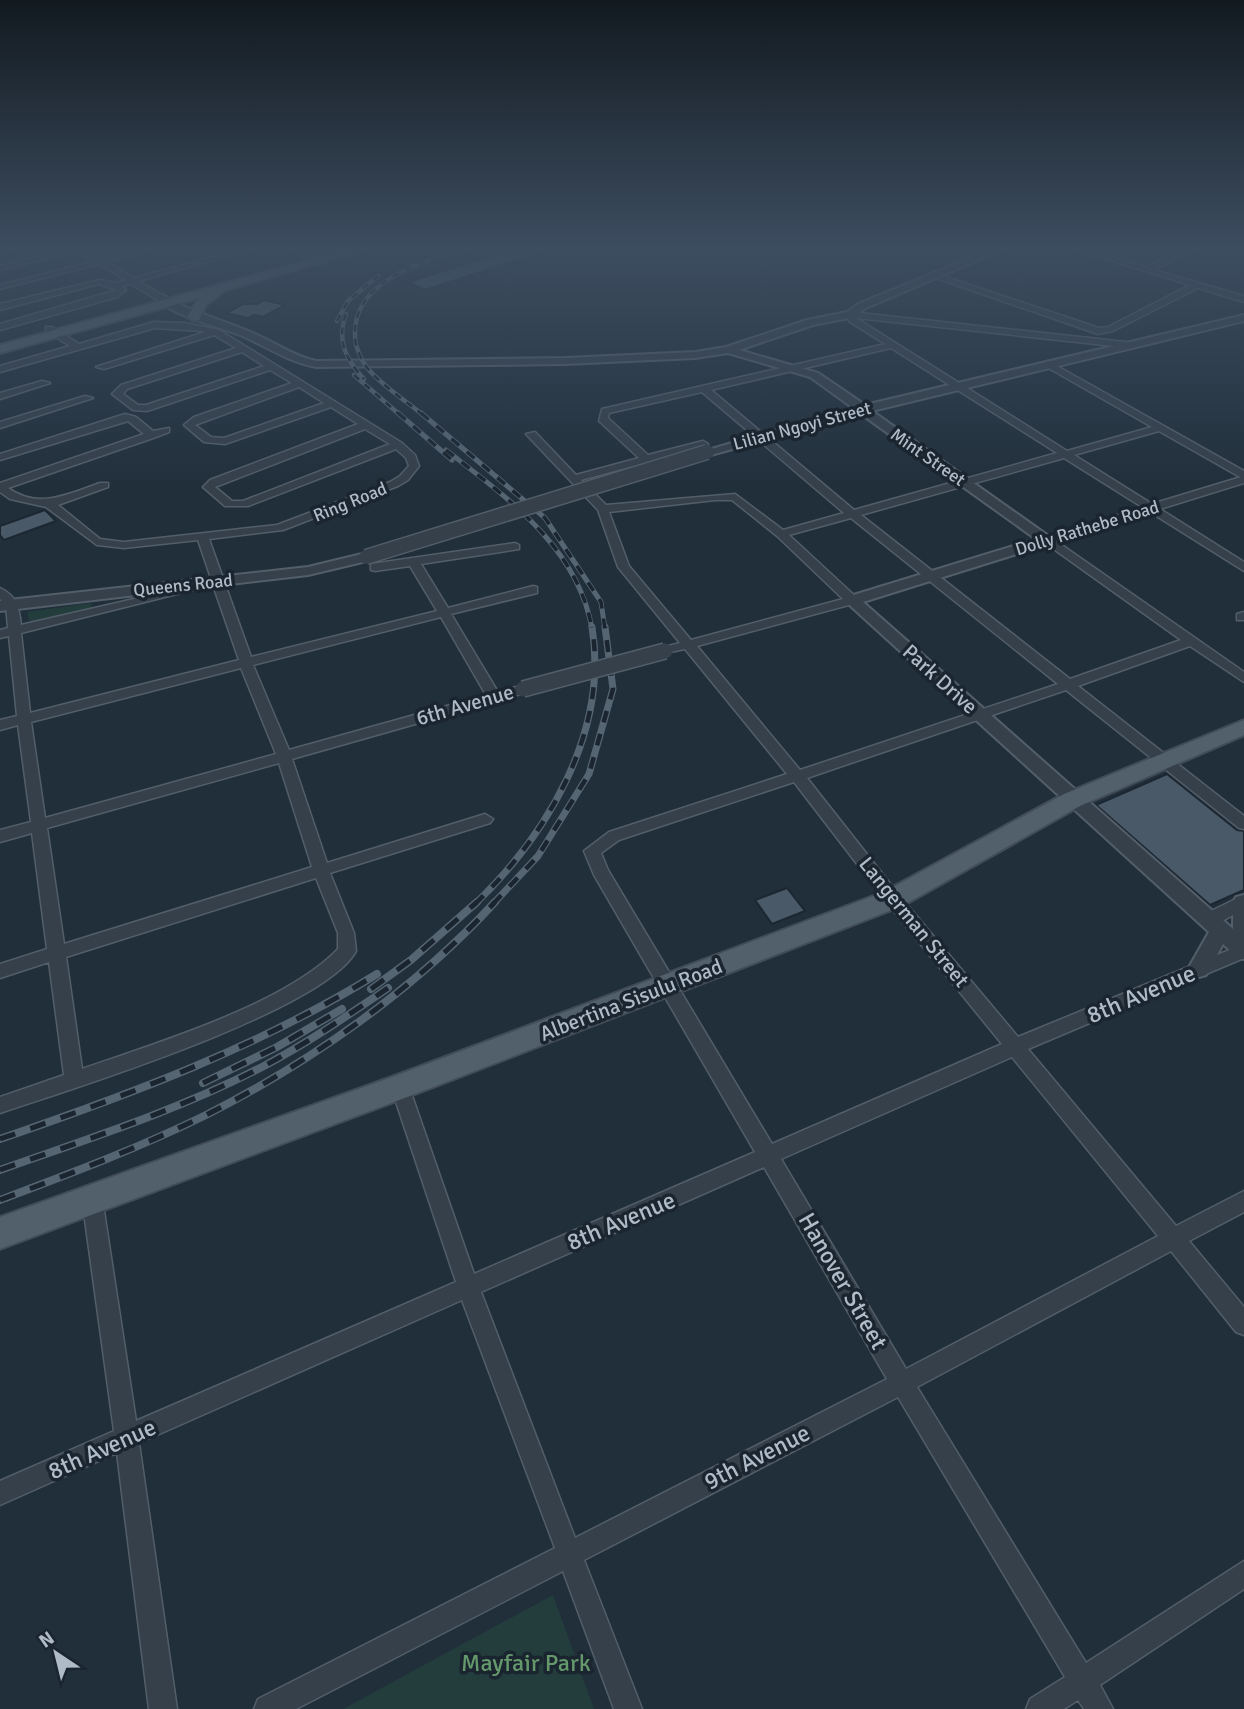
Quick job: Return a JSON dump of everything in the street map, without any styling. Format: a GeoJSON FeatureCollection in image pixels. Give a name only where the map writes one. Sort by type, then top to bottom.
{"type":"FeatureCollection","features":[{"type":"Feature","properties":{"kind":"main road"},"geometry":{"type":"LineString","coordinates":[[0,343],[64,328]]}},
{"type":"Feature","properties":{"kind":"main road"},"geometry":{"type":"LineString","coordinates":[[0,349],[52,331]]}},
{"type":"Feature","properties":{"kind":"main road","name":"Albertina Sisulu Road"},"geometry":{"type":"LineString","coordinates":[[0,1233],[400,1087],[893,899],[1072,800],[1244,727]]}},
{"type":"Feature","properties":{"kind":"street"},"geometry":{"type":"LineString","coordinates":[[0,369],[148,328]]}},
{"type":"Feature","properties":{"kind":"street"},"geometry":{"type":"LineString","coordinates":[[188,328],[216,332],[397,445]]}},
{"type":"Feature","properties":{"kind":"street"},"geometry":{"type":"LineString","coordinates":[[229,328],[243,332],[290,359],[328,365],[666,358],[729,350],[794,328]]}},
{"type":"Feature","properties":{"kind":"street"},"geometry":{"type":"LineString","coordinates":[[865,328],[1244,567]]}},
{"type":"Feature","properties":{"kind":"street"},"geometry":{"type":"LineString","coordinates":[[974,328],[1132,345]]}},
{"type":"Feature","properties":{"kind":"street"},"geometry":{"type":"LineString","coordinates":[[1044,335],[1053,328]]}},
{"type":"Feature","properties":{"kind":"street"},"geometry":{"type":"LineString","coordinates":[[1086,328],[1104,331],[1111,328]]}},
{"type":"Feature","properties":{"kind":"street","name":"Lilian Ngoyi Street"},"geometry":{"type":"LineString","coordinates":[[370,562],[705,448],[957,385],[1204,328]]}},
{"type":"Feature","properties":{"kind":"street"},"geometry":{"type":"LineString","coordinates":[[52,331],[78,346]]}},
{"type":"Feature","properties":{"kind":"street"},"geometry":{"type":"LineString","coordinates":[[101,367],[216,332]]}},
{"type":"Feature","properties":{"kind":"street"},"geometry":{"type":"LineString","coordinates":[[1081,340],[1088,346],[1089,355]]}},
{"type":"Feature","properties":{"kind":"street"},"geometry":{"type":"LineString","coordinates":[[646,459],[603,419],[605,411],[893,345]]}},
{"type":"Feature","properties":{"kind":"street"},"geometry":{"type":"LineString","coordinates":[[243,349],[120,389],[117,394],[136,408],[163,404],[272,366]]}},
{"type":"Feature","properties":{"kind":"street","name":"Mint Street"},"geometry":{"type":"LineString","coordinates":[[729,350],[814,375],[1047,540]]}},
{"type":"Feature","properties":{"kind":"street"},"geometry":{"type":"LineString","coordinates":[[1048,364],[1244,478]]}},
{"type":"Feature","properties":{"kind":"street"},"geometry":{"type":"LineString","coordinates":[[299,384],[190,424],[212,441],[237,438],[331,404]]}},
{"type":"Feature","properties":{"kind":"street"},"geometry":{"type":"LineString","coordinates":[[702,387],[850,512],[1244,824]]}},
{"type":"Feature","properties":{"kind":"street"},"geometry":{"type":"LineString","coordinates":[[0,425],[46,394]]}},
{"type":"Feature","properties":{"kind":"street"},"geometry":{"type":"LineString","coordinates":[[0,396],[46,394],[88,398]]}},
{"type":"Feature","properties":{"kind":"street"},"geometry":{"type":"LineString","coordinates":[[0,457],[125,417],[152,435]]}},
{"type":"Feature","properties":{"kind":"street"},"geometry":{"type":"LineString","coordinates":[[365,425],[208,486],[229,504],[244,504],[397,445]]}},
{"type":"Feature","properties":{"kind":"street"},"geometry":{"type":"LineString","coordinates":[[781,534],[850,512],[1160,428]]}},
{"type":"Feature","properties":{"kind":"street"},"geometry":{"type":"LineString","coordinates":[[0,487],[165,430]]}},
{"type":"Feature","properties":{"kind":"street"},"geometry":{"type":"LineString","coordinates":[[531,434],[603,509]]}},
{"type":"Feature","properties":{"kind":"street","name":"Ring Road"},"geometry":{"type":"LineString","coordinates":[[0,487],[14,497],[50,504],[88,536],[102,544],[124,545],[203,538],[279,528],[394,484],[404,478],[414,466],[411,457],[397,445]]}},
{"type":"Feature","properties":{"kind":"street"},"geometry":{"type":"LineString","coordinates":[[573,479],[646,459],[705,448]]}},
{"type":"Feature","properties":{"kind":"street","name":"Dolly Rathebe Road"},"geometry":{"type":"LineString","coordinates":[[930,576],[1244,478]]}},
{"type":"Feature","properties":{"kind":"street"},"geometry":{"type":"LineString","coordinates":[[50,504],[104,485]]}},
{"type":"Feature","properties":{"kind":"street","name":"Park Drive"},"geometry":{"type":"LineString","coordinates":[[603,509],[730,496],[744,503],[1072,800],[1244,950]]}},
{"type":"Feature","properties":{"kind":"street","name":"Langerman Street"},"geometry":{"type":"LineString","coordinates":[[603,509],[624,567],[690,644],[893,899],[1244,1324]]}},
{"type":"Feature","properties":{"kind":"street"},"geometry":{"type":"LineString","coordinates":[[0,1105],[214,1028],[259,1009],[336,967],[347,951],[346,933],[320,870],[284,756],[246,663],[203,538]]}},
{"type":"Feature","properties":{"kind":"street"},"geometry":{"type":"LineString","coordinates":[[1047,540],[1244,678]]}},
{"type":"Feature","properties":{"kind":"street","name":"Queens Road"},"geometry":{"type":"LineString","coordinates":[[6,605],[515,547]]}},
{"type":"Feature","properties":{"kind":"street"},"geometry":{"type":"LineString","coordinates":[[413,560],[494,697]]}},
{"type":"Feature","properties":{"kind":"street","name":"6th Avenue"},"geometry":{"type":"LineString","coordinates":[[0,836],[852,600],[930,576]]}},
{"type":"Feature","properties":{"kind":"street"},"geometry":{"type":"LineString","coordinates":[[8,633],[216,581]]}},
{"type":"Feature","properties":{"kind":"street"},"geometry":{"type":"LineString","coordinates":[[0,725],[533,590]]}},
{"type":"Feature","properties":{"kind":"street"},"geometry":{"type":"LineString","coordinates":[[0,592],[6,605],[8,633],[24,719],[74,1079]]}},
{"type":"Feature","properties":{"kind":"street"},"geometry":{"type":"LineString","coordinates":[[798,777],[981,716],[1191,641]]}},
{"type":"Feature","properties":{"kind":"street","name":"Hanover Street"},"geometry":{"type":"LineString","coordinates":[[798,777],[614,836],[592,851],[600,871],[902,1383],[1099,1709]]}},
{"type":"Feature","properties":{"kind":"street"},"geometry":{"type":"LineString","coordinates":[[0,971],[485,819]]}},
{"type":"Feature","properties":{"kind":"street"},"geometry":{"type":"LineString","coordinates":[[1199,969],[1215,926],[1244,902]]}},
{"type":"Feature","properties":{"kind":"street"},"geometry":{"type":"LineString","coordinates":[[1244,902],[1244,950]]}},
{"type":"Feature","properties":{"kind":"street","name":"8th Avenue"},"geometry":{"type":"LineString","coordinates":[[0,1493],[1017,1046],[1244,950]]}},
{"type":"Feature","properties":{"kind":"street"},"geometry":{"type":"LineString","coordinates":[[400,1087],[468,1287],[628,1709]]}},
{"type":"Feature","properties":{"kind":"street"},"geometry":{"type":"LineString","coordinates":[[92,1198],[163,1709]]}},
{"type":"Feature","properties":{"kind":"street","name":"9th Avenue"},"geometry":{"type":"LineString","coordinates":[[268,1709],[902,1383],[1244,1200]]}},
{"type":"Feature","properties":{"kind":"street"},"geometry":{"type":"LineString","coordinates":[[1040,1709],[1244,1574]]}},
{"type":"Feature","properties":{"kind":"green space"},"geometry":{"type":"Polygon","coordinates":[[[91,603],[92,609],[30,623],[27,612],[91,603]]]}},
{"type":"Feature","properties":{"kind":"green space","name":"Mayfair Park"},"geometry":{"type":"Polygon","coordinates":[[[553,1595],[594,1709],[343,1709],[553,1595]]]}},
{"type":"Feature","properties":{"kind":"building"},"geometry":{"type":"Polygon","coordinates":[[[45,510],[56,521],[4,540],[0,535],[0,526],[45,510]]]}},
{"type":"Feature","properties":{"kind":"building"},"geometry":{"type":"Polygon","coordinates":[[[1167,774],[1237,830],[1244,831],[1244,890],[1210,905],[1096,805],[1167,774]]]}},
{"type":"Feature","properties":{"kind":"building"},"geometry":{"type":"Polygon","coordinates":[[[787,888],[805,911],[772,924],[755,900],[787,888]]]}},
{"type":"Feature","properties":{"kind":"railway"},"geometry":{"type":"LineString","coordinates":[[343,328],[344,349],[364,379]]}},
{"type":"Feature","properties":{"kind":"railway"},"geometry":{"type":"LineString","coordinates":[[356,328],[355,340],[366,367],[423,415]]}},
{"type":"Feature","properties":{"kind":"railway"},"geometry":{"type":"LineString","coordinates":[[354,375],[400,415]]}},
{"type":"Feature","properties":{"kind":"railway"},"geometry":{"type":"LineString","coordinates":[[398,413],[452,460]]}},
{"type":"Feature","properties":{"kind":"railway"},"geometry":{"type":"LineString","coordinates":[[421,413],[545,518],[601,602],[605,629]]}},
{"type":"Feature","properties":{"kind":"railway"},"geometry":{"type":"LineString","coordinates":[[446,450],[515,506],[556,549],[572,573],[584,600],[592,629]]}},
{"type":"Feature","properties":{"kind":"railway"},"geometry":{"type":"LineString","coordinates":[[477,902],[526,846],[549,813],[567,778],[582,742],[591,704],[595,666],[592,627]]}},
{"type":"Feature","properties":{"kind":"railway"},"geometry":{"type":"LineString","coordinates":[[493,904],[538,856],[589,774],[613,689],[605,627]]}},
{"type":"Feature","properties":{"kind":"railway"},"geometry":{"type":"LineString","coordinates":[[371,989],[411,960],[477,902]]}},
{"type":"Feature","properties":{"kind":"railway"},"geometry":{"type":"LineString","coordinates":[[0,1200],[181,1127],[284,1072],[396,994],[431,965],[495,902]]}},
{"type":"Feature","properties":{"kind":"railway"},"geometry":{"type":"LineString","coordinates":[[0,1139],[193,1067],[287,1024],[377,974]]}},
{"type":"Feature","properties":{"kind":"railway"},"geometry":{"type":"LineString","coordinates":[[0,1170],[133,1123],[231,1082],[294,1049],[388,988]]}},
{"type":"Feature","properties":{"kind":"railway"},"geometry":{"type":"LineString","coordinates":[[203,1083],[277,1047],[342,1009]]}}]}
